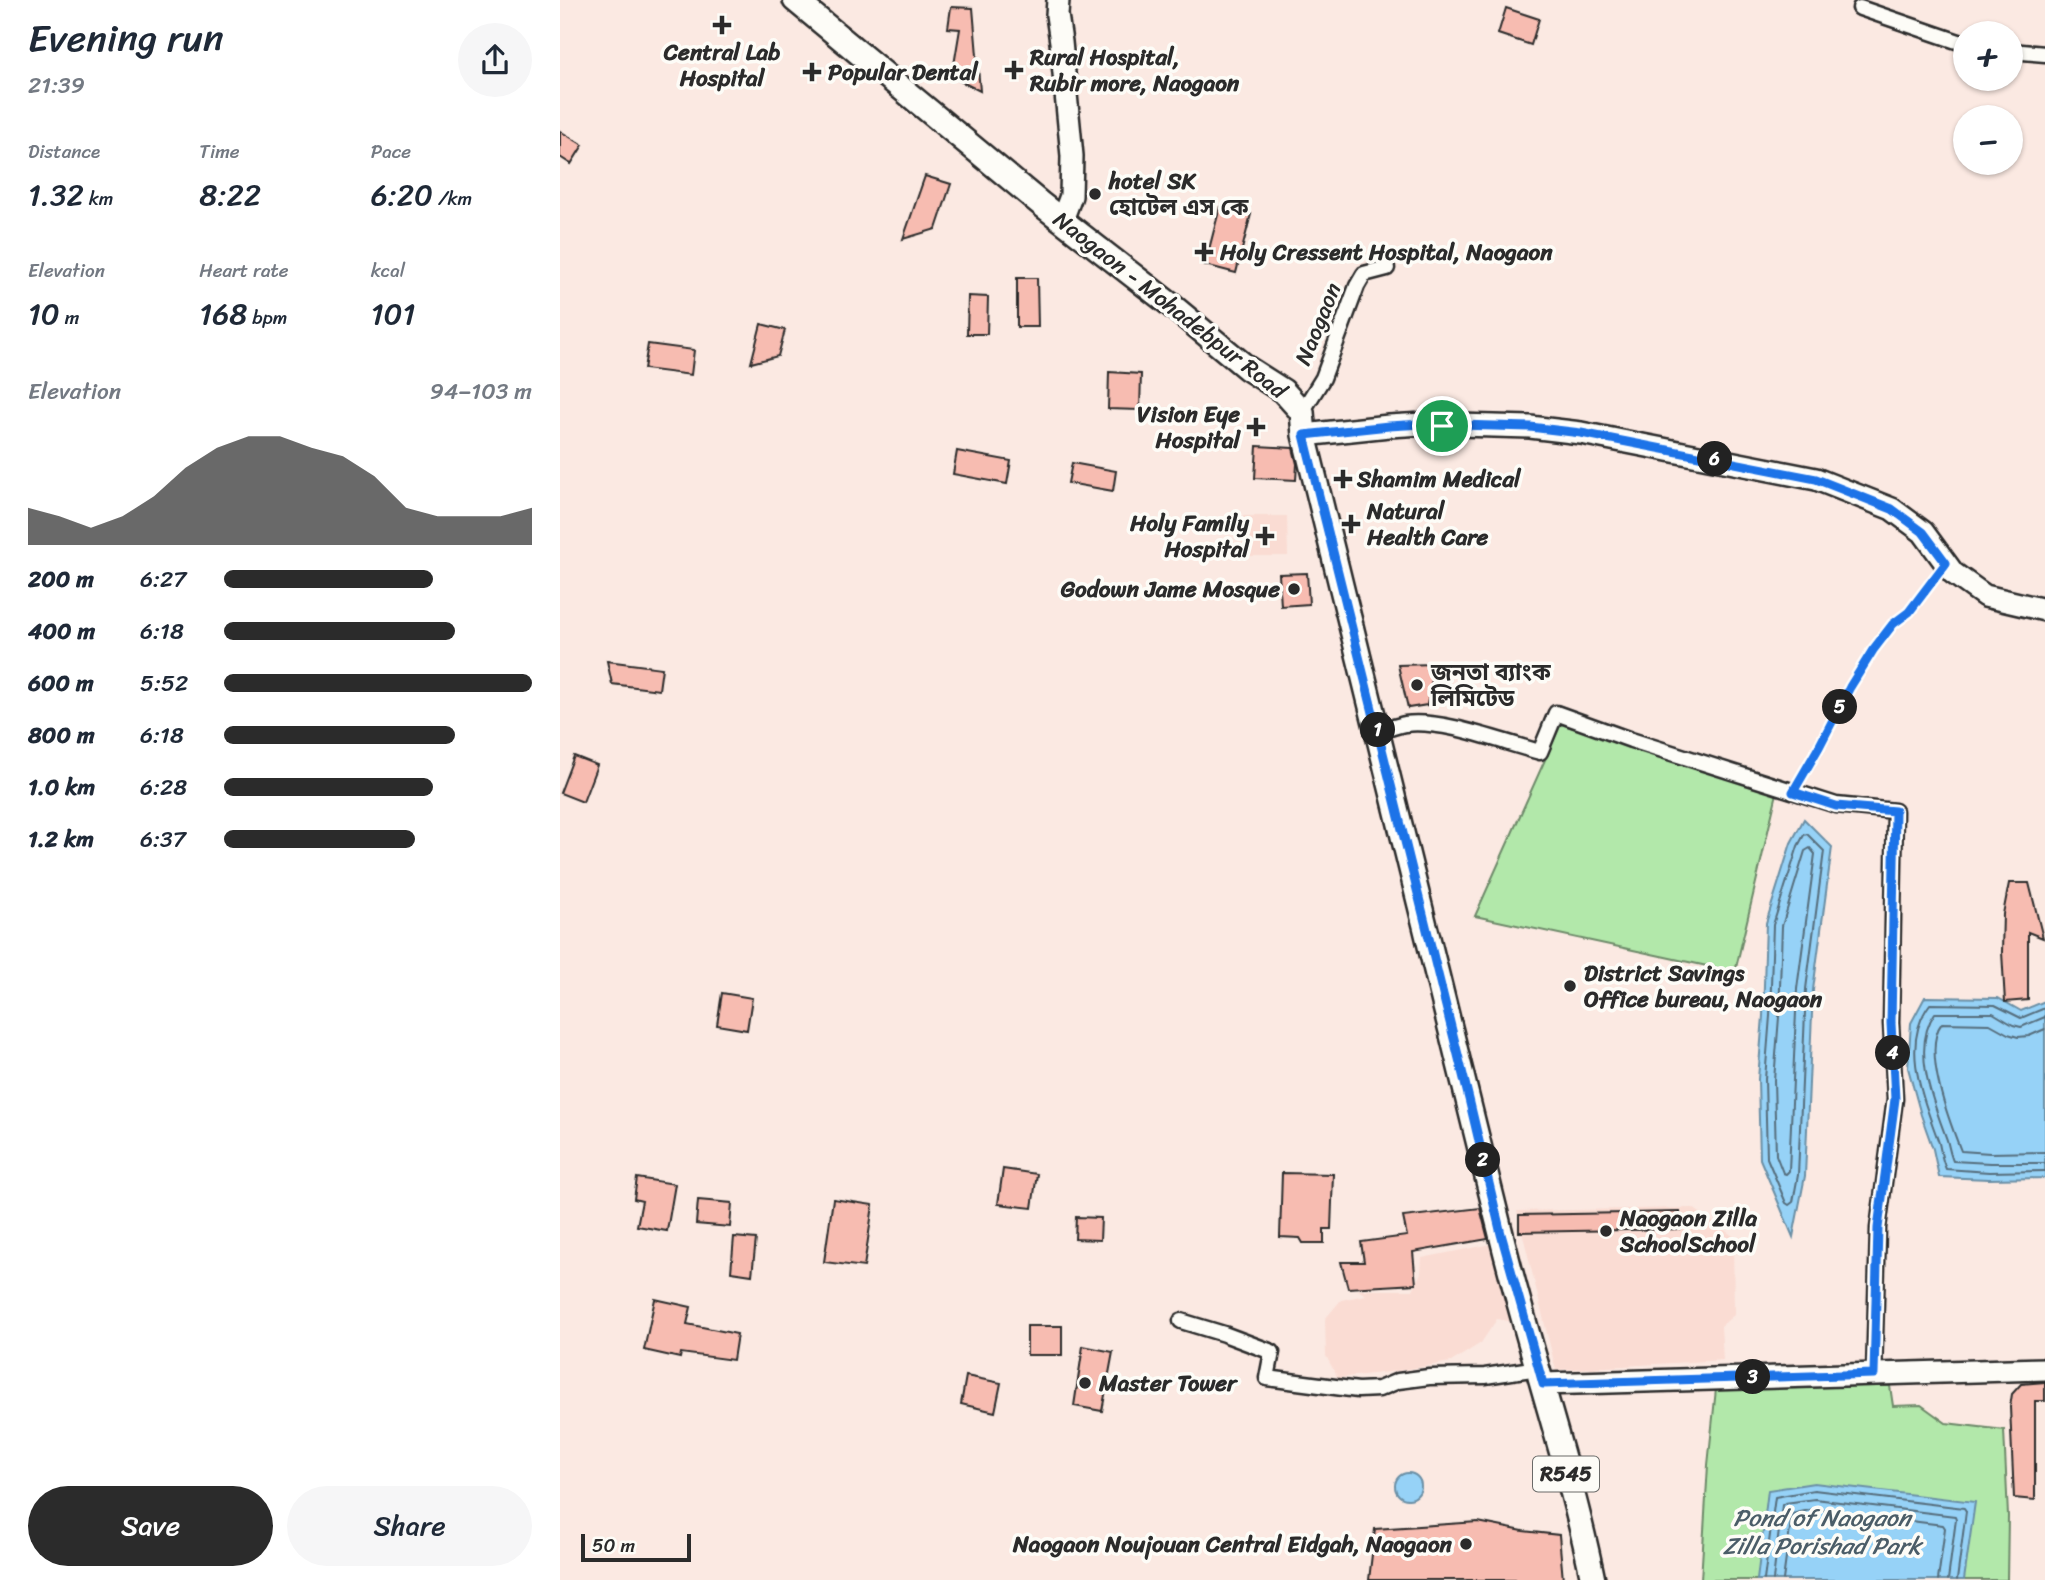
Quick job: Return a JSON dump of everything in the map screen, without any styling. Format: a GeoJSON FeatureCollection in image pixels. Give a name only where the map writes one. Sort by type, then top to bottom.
{"type":"FeatureCollection","features":[{"type":"Feature","properties":{"kind":"main road","name":"Naogaon - Mohadebpur Road"},"geometry":{"type":"LineString","coordinates":[[795,0],[1062,220],[1247,368],[1283,391],[1303,424]]}},
{"type":"Feature","properties":{"kind":"main road","name":"R545"},"geometry":{"type":"LineString","coordinates":[[1303,424],[1501,1234],[1593,1580]]}},
{"type":"Feature","properties":{"kind":"street"},"geometry":{"type":"LineString","coordinates":[[1058,0],[1057,15],[1072,156],[1071,197],[1062,220]]}},
{"type":"Feature","properties":{"kind":"street"},"geometry":{"type":"LineString","coordinates":[[1860,8],[1953,40]]}},
{"type":"Feature","properties":{"kind":"street"},"geometry":{"type":"LineString","coordinates":[[2023,52],[2045,54]]}},
{"type":"Feature","properties":{"kind":"street","name":"Naogaon"},"geometry":{"type":"LineString","coordinates":[[1303,424],[1357,286],[1364,274],[1387,268]]}},
{"type":"Feature","properties":{"kind":"street"},"geometry":{"type":"LineString","coordinates":[[1303,424],[1530,427],[1581,433],[1816,479],[1892,509],[1923,532],[1953,573],[1985,596],[2045,610]]}},
{"type":"Feature","properties":{"kind":"street"},"geometry":{"type":"LineString","coordinates":[[1378,732],[1405,724],[1431,724],[1540,752],[1556,713],[1836,806],[1895,811],[1891,1023],[1895,1099],[1878,1228],[1874,1374]]}},
{"type":"Feature","properties":{"kind":"street"},"geometry":{"type":"LineString","coordinates":[[1181,1321],[1272,1352],[1267,1378],[1358,1390],[1379,1389],[1398,1381],[1429,1377],[1874,1374],[2045,1369]]}},
{"type":"Feature","properties":{"kind":"path"},"geometry":{"type":"LineString","coordinates":[[1793,792],[1873,650],[1893,624],[1909,612],[1946,563]]}},
{"type":"Feature","properties":{"kind":"shaded area","name":"Holy Family Hospital"},"geometry":{"type":"Polygon","coordinates":[[[1243,516],[1287,516],[1288,556],[1243,556],[1243,516]]]}},
{"type":"Feature","properties":{"kind":"shaded area"},"geometry":{"type":"Polygon","coordinates":[[[1693,1208],[1733,1236],[1734,1315],[1721,1326],[1723,1360],[1556,1370],[1517,1211],[1693,1208]]]}},
{"type":"Feature","properties":{"kind":"shaded area"},"geometry":{"type":"Polygon","coordinates":[[[1497,1243],[1515,1322],[1497,1319],[1481,1343],[1451,1362],[1338,1378],[1326,1356],[1325,1319],[1341,1300],[1366,1295],[1358,1290],[1413,1290],[1421,1273],[1422,1258],[1497,1243]]]}},
{"type":"Feature","properties":{"kind":"green space"},"geometry":{"type":"Polygon","coordinates":[[[1561,724],[1777,793],[1735,972],[1475,916],[1561,724]]]}},
{"type":"Feature","properties":{"kind":"green space"},"geometry":{"type":"Polygon","coordinates":[[[1833,1384],[1890,1386],[1893,1406],[1921,1405],[1946,1423],[2004,1430],[2008,1516],[2007,1580],[1701,1580],[1716,1389],[1833,1384]]]}},
{"type":"Feature","properties":{"kind":"water"},"geometry":{"type":"Polygon","coordinates":[[[1804,819],[1832,847],[1813,990],[1805,1176],[1793,1237],[1760,1159],[1758,1079],[1766,923],[1791,843],[1804,819]]]}},
{"type":"Feature","properties":{"kind":"water"},"geometry":{"type":"Polygon","coordinates":[[[1925,997],[1998,998],[2021,1011],[2045,1001],[2045,1178],[1939,1177],[1908,1068],[1911,1023],[1925,997]]]}},
{"type":"Feature","properties":{"kind":"water"},"geometry":{"type":"Polygon","coordinates":[[[1408,1473],[1417,1477],[1421,1486],[1417,1495],[1408,1499],[1399,1495],[1395,1486],[1399,1477],[1408,1473]]]}},
{"type":"Feature","properties":{"kind":"water","name":"Pond of Naogaon Zilla Porishad Park"},"geometry":{"type":"Polygon","coordinates":[[[1814,1483],[1975,1502],[1964,1580],[1757,1580],[1768,1490],[1814,1483]]]}},
{"type":"Feature","properties":{"kind":"building"},"geometry":{"type":"Polygon","coordinates":[[[951,7],[973,8],[980,91],[952,77],[960,29],[948,28],[951,7]]]}},
{"type":"Feature","properties":{"kind":"building"},"geometry":{"type":"Polygon","coordinates":[[[1506,8],[1539,19],[1531,45],[1498,34],[1506,8]]]}},
{"type":"Feature","properties":{"kind":"building"},"geometry":{"type":"Polygon","coordinates":[[[560,131],[583,145],[571,164],[560,157],[560,131]]]}},
{"type":"Feature","properties":{"kind":"building"},"geometry":{"type":"Polygon","coordinates":[[[925,176],[951,184],[936,229],[903,239],[925,176]]]}},
{"type":"Feature","properties":{"kind":"building"},"geometry":{"type":"Polygon","coordinates":[[[1220,207],[1251,214],[1236,273],[1205,265],[1220,207]]]}},
{"type":"Feature","properties":{"kind":"building"},"geometry":{"type":"Polygon","coordinates":[[[1017,278],[1037,278],[1038,327],[1017,327],[1017,278]]]}},
{"type":"Feature","properties":{"kind":"building"},"geometry":{"type":"Polygon","coordinates":[[[968,296],[988,297],[987,334],[967,334],[968,296]]]}},
{"type":"Feature","properties":{"kind":"building"},"geometry":{"type":"Polygon","coordinates":[[[761,324],[785,330],[778,356],[751,363],[761,324]]]}},
{"type":"Feature","properties":{"kind":"building"},"geometry":{"type":"Polygon","coordinates":[[[648,344],[694,350],[691,375],[644,369],[648,344]]]}},
{"type":"Feature","properties":{"kind":"building"},"geometry":{"type":"Polygon","coordinates":[[[1109,372],[1141,374],[1140,410],[1108,409],[1109,372]]]}},
{"type":"Feature","properties":{"kind":"building"},"geometry":{"type":"Polygon","coordinates":[[[1257,446],[1293,448],[1297,464],[1296,480],[1255,478],[1257,446]]]}},
{"type":"Feature","properties":{"kind":"building"},"geometry":{"type":"Polygon","coordinates":[[[957,451],[1011,461],[1007,484],[953,474],[957,451]]]}},
{"type":"Feature","properties":{"kind":"building"},"geometry":{"type":"Polygon","coordinates":[[[1072,463],[1116,471],[1113,491],[1068,483],[1072,463]]]}},
{"type":"Feature","properties":{"kind":"building","name":"Godown Jame Mosque"},"geometry":{"type":"Polygon","coordinates":[[[1307,573],[1309,604],[1281,606],[1279,574],[1307,573]]]}},
{"type":"Feature","properties":{"kind":"building"},"geometry":{"type":"Polygon","coordinates":[[[607,661],[662,668],[659,690],[612,684],[607,661]]]}},
{"type":"Feature","properties":{"kind":"building","name":"জনতা ব্যাংক লিমিটেড"},"geometry":{"type":"Polygon","coordinates":[[[1435,664],[1427,705],[1408,708],[1398,665],[1435,664]]]}},
{"type":"Feature","properties":{"kind":"building"},"geometry":{"type":"Polygon","coordinates":[[[574,756],[597,765],[583,802],[560,793],[574,756]]]}},
{"type":"Feature","properties":{"kind":"building"},"geometry":{"type":"Polygon","coordinates":[[[2009,883],[2029,883],[2043,938],[2028,932],[2028,1000],[2005,1002],[2003,914],[2009,883]]]}},
{"type":"Feature","properties":{"kind":"building"},"geometry":{"type":"Polygon","coordinates":[[[722,993],[752,998],[747,1030],[717,1025],[722,993]]]}},
{"type":"Feature","properties":{"kind":"building"},"geometry":{"type":"Polygon","coordinates":[[[1003,1169],[1037,1174],[1032,1208],[998,1204],[1003,1169]]]}},
{"type":"Feature","properties":{"kind":"building"},"geometry":{"type":"Polygon","coordinates":[[[1282,1173],[1333,1174],[1331,1229],[1324,1229],[1324,1243],[1303,1243],[1300,1238],[1280,1237],[1282,1173]]]}},
{"type":"Feature","properties":{"kind":"building"},"geometry":{"type":"Polygon","coordinates":[[[637,1178],[675,1184],[667,1231],[637,1226],[642,1201],[634,1199],[637,1178]]]}},
{"type":"Feature","properties":{"kind":"building"},"geometry":{"type":"Polygon","coordinates":[[[833,1199],[873,1205],[864,1267],[824,1262],[833,1199]]]}},
{"type":"Feature","properties":{"kind":"building"},"geometry":{"type":"Polygon","coordinates":[[[698,1200],[732,1203],[730,1227],[696,1224],[698,1200]]]}},
{"type":"Feature","properties":{"kind":"building"},"geometry":{"type":"Polygon","coordinates":[[[1480,1208],[1488,1239],[1413,1252],[1416,1284],[1348,1288],[1341,1262],[1364,1262],[1361,1242],[1407,1236],[1403,1217],[1480,1208]]]}},
{"type":"Feature","properties":{"kind":"building"},"geometry":{"type":"Polygon","coordinates":[[[1680,1212],[1681,1229],[1519,1232],[1519,1215],[1680,1212]]]}},
{"type":"Feature","properties":{"kind":"building"},"geometry":{"type":"Polygon","coordinates":[[[1076,1217],[1101,1218],[1100,1240],[1075,1239],[1076,1217]]]}},
{"type":"Feature","properties":{"kind":"building"},"geometry":{"type":"Polygon","coordinates":[[[734,1237],[756,1239],[752,1275],[731,1272],[734,1237]]]}},
{"type":"Feature","properties":{"kind":"building"},"geometry":{"type":"Polygon","coordinates":[[[655,1299],[691,1307],[687,1324],[737,1334],[733,1360],[681,1353],[680,1358],[644,1350],[655,1299]]]}},
{"type":"Feature","properties":{"kind":"building"},"geometry":{"type":"Polygon","coordinates":[[[1027,1326],[1062,1326],[1062,1355],[1027,1355],[1027,1326]]]}},
{"type":"Feature","properties":{"kind":"building","name":"Master Tower"},"geometry":{"type":"Polygon","coordinates":[[[1083,1346],[1113,1352],[1102,1411],[1074,1406],[1083,1346]]]}},
{"type":"Feature","properties":{"kind":"building"},"geometry":{"type":"Polygon","coordinates":[[[966,1376],[1001,1383],[995,1412],[961,1404],[966,1376]]]}},
{"type":"Feature","properties":{"kind":"building"},"geometry":{"type":"Polygon","coordinates":[[[2045,1382],[2045,1401],[2035,1401],[2035,1500],[2014,1498],[2010,1407],[2012,1394],[2021,1384],[2045,1382]]]}},
{"type":"Feature","properties":{"kind":"building","name":"Naogaon Noujouan Central Eidgah, Naogaon"},"geometry":{"type":"Polygon","coordinates":[[[1478,1522],[1559,1535],[1563,1580],[1369,1580],[1375,1529],[1478,1522]]]}},
{"type":"Feature","properties":{"kind":"place","name":"Central Lab Hospital"},"geometry":{"type":"Point","coordinates":[722,25]}},
{"type":"Feature","properties":{"kind":"place","name":"Rural Hospital, Rubir more, Naogaon"},"geometry":{"type":"Point","coordinates":[1014,70]}},
{"type":"Feature","properties":{"kind":"place","name":"Popular Dental"},"geometry":{"type":"Point","coordinates":[812,72]}},
{"type":"Feature","properties":{"kind":"place","name":"hotel SK হোটেল এস কে"},"geometry":{"type":"Point","coordinates":[1095,194]}},
{"type":"Feature","properties":{"kind":"place","name":"Holy Cressent Hospital, Naogaon"},"geometry":{"type":"Point","coordinates":[1204,252]}},
{"type":"Feature","properties":{"kind":"place","name":"Vision Eye Hospital"},"geometry":{"type":"Point","coordinates":[1256,427]}},
{"type":"Feature","properties":{"kind":"place","name":"Shamim Medical"},"geometry":{"type":"Point","coordinates":[1343,479]}},
{"type":"Feature","properties":{"kind":"place","name":"Natural Health Care"},"geometry":{"type":"Point","coordinates":[1351,524]}},
{"type":"Feature","properties":{"kind":"place","name":"Holy Family Hospital"},"geometry":{"type":"Point","coordinates":[1265,536]}},
{"type":"Feature","properties":{"kind":"place","name":"Godown Jame Mosque"},"geometry":{"type":"Point","coordinates":[1294,589]}},
{"type":"Feature","properties":{"kind":"place","name":"জনতা ব্যাংক লিমিটেড"},"geometry":{"type":"Point","coordinates":[1417,685]}},
{"type":"Feature","properties":{"kind":"place","name":"District Savings Office bureau, Naogaon"},"geometry":{"type":"Point","coordinates":[1570,986]}},
{"type":"Feature","properties":{"kind":"place","name":"Naogaon Zilla SchoolSchool"},"geometry":{"type":"Point","coordinates":[1606,1231]}},
{"type":"Feature","properties":{"kind":"place","name":"Master Tower"},"geometry":{"type":"Point","coordinates":[1085,1383]}},
{"type":"Feature","properties":{"kind":"place","name":"Naogaon Noujouan Central Eidgah, Naogaon"},"geometry":{"type":"Point","coordinates":[1466,1544]}},
{"type":"Feature","properties":{"kind":"route"},"geometry":{"type":"LineString","coordinates":[[1389,426],[1442,426],[1530,427],[1581,433],[1816,479],[1892,509],[1923,532],[1946,563],[1909,612],[1893,624],[1873,650],[1793,792],[1836,806],[1895,811],[1891,1023],[1895,1099],[1878,1228],[1874,1374],[1543,1384],[1501,1234],[1304,435],[1389,426]]}}]}
